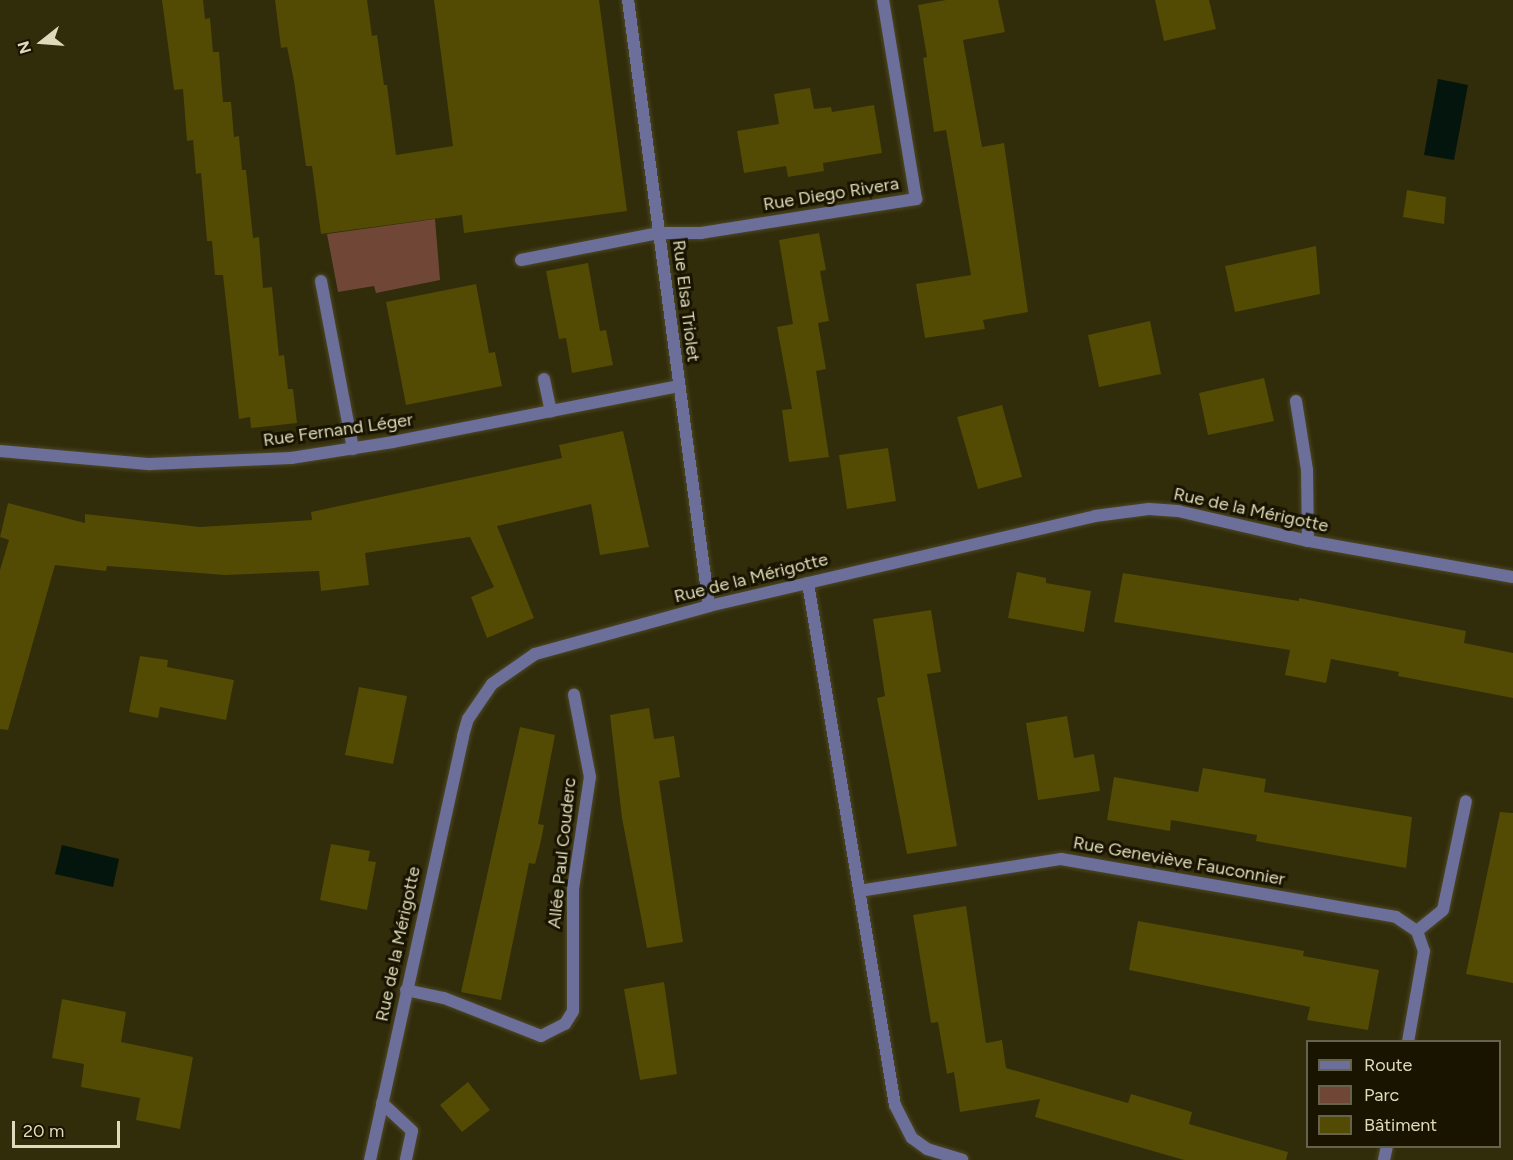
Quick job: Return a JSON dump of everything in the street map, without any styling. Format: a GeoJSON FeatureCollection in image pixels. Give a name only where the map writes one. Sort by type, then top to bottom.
{"type":"FeatureCollection","features":[{"type":"Feature","properties":{"kind":"street","name":"Rue Elsa Triolet"},"geometry":{"type":"LineString","coordinates":[[628,0],[709,606]]}},
{"type":"Feature","properties":{"kind":"street","name":"Rue Diego Rivera"},"geometry":{"type":"LineString","coordinates":[[659,233],[701,233],[916,199],[883,0]]}},
{"type":"Feature","properties":{"kind":"street"},"geometry":{"type":"LineString","coordinates":[[521,260],[659,233]]}},
{"type":"Feature","properties":{"kind":"street"},"geometry":{"type":"LineString","coordinates":[[321,281],[353,449]]}},
{"type":"Feature","properties":{"kind":"street"},"geometry":{"type":"LineString","coordinates":[[544,379],[551,411]]}},
{"type":"Feature","properties":{"kind":"street","name":"Rue Fernand Léger"},"geometry":{"type":"LineString","coordinates":[[0,451],[150,464],[230,463],[353,449],[678,387]]}},
{"type":"Feature","properties":{"kind":"street"},"geometry":{"type":"LineString","coordinates":[[1296,400],[1307,470],[1308,542]]}},
{"type":"Feature","properties":{"kind":"street","name":"Rue de la Mérigotte"},"geometry":{"type":"LineString","coordinates":[[369,1160],[463,736],[485,692],[505,671],[535,654],[709,606],[1095,516],[1149,509],[1228,521],[1308,542],[1513,577]]}},
{"type":"Feature","properties":{"kind":"street"},"geometry":{"type":"LineString","coordinates":[[808,583],[898,1114],[912,1138],[927,1149],[962,1160]]}},
{"type":"Feature","properties":{"kind":"street","name":"Allée Paul Couderc"},"geometry":{"type":"LineString","coordinates":[[406,990],[444,999],[541,1036],[565,1024],[573,1011],[573,889],[590,777],[574,695]]}},
{"type":"Feature","properties":{"kind":"street"},"geometry":{"type":"LineString","coordinates":[[1408,1040],[1424,964],[1417,931],[1443,910],[1466,801]]}},
{"type":"Feature","properties":{"kind":"street","name":"Rue Geneviève Fauconnier"},"geometry":{"type":"LineString","coordinates":[[859,891],[1061,859],[1396,917],[1417,931]]}},
{"type":"Feature","properties":{"kind":"street"},"geometry":{"type":"LineString","coordinates":[[382,1103],[412,1131],[406,1160]]}},
{"type":"Feature","properties":{"kind":"green space"},"geometry":{"type":"Polygon","coordinates":[[[435,219],[440,280],[376,293],[374,286],[338,292],[327,234],[435,219]]]}},
{"type":"Feature","properties":{"kind":"shaded area"},"geometry":{"type":"Polygon","coordinates":[[[1438,79],[1468,85],[1454,160],[1424,155],[1438,79]]]}},
{"type":"Feature","properties":{"kind":"shaded area"},"geometry":{"type":"Polygon","coordinates":[[[62,845],[119,859],[113,887],[55,874],[62,845]]]}},
{"type":"Feature","properties":{"kind":"building"},"geometry":{"type":"Polygon","coordinates":[[[162,0],[203,0],[205,19],[210,18],[213,52],[219,52],[223,102],[231,102],[234,137],[239,136],[242,170],[246,170],[253,238],[259,237],[263,288],[272,287],[279,356],[284,355],[288,389],[293,389],[297,423],[251,428],[250,417],[239,419],[223,275],[215,275],[212,241],[207,241],[201,173],[196,174],[193,140],[187,141],[183,89],[174,90],[162,0]]]}},
{"type":"Feature","properties":{"kind":"building"},"geometry":{"type":"Polygon","coordinates":[[[275,0],[367,0],[372,36],[377,35],[384,85],[387,85],[396,155],[453,146],[434,0],[599,0],[627,211],[464,233],[462,215],[321,234],[312,166],[306,166],[294,81],[287,47],[281,48],[275,0]]]}},
{"type":"Feature","properties":{"kind":"building"},"geometry":{"type":"Polygon","coordinates":[[[946,0],[998,0],[1005,32],[963,40],[982,147],[1004,143],[1028,312],[983,320],[985,329],[925,338],[916,284],[971,275],[946,130],[934,132],[923,58],[927,57],[918,5],[946,0]]]}},
{"type":"Feature","properties":{"kind":"building"},"geometry":{"type":"Polygon","coordinates":[[[1155,0],[1209,0],[1216,29],[1164,41],[1155,0]]]}},
{"type":"Feature","properties":{"kind":"building"},"geometry":{"type":"Polygon","coordinates":[[[810,88],[814,109],[831,107],[832,112],[874,105],[882,153],[823,163],[824,171],[788,177],[786,166],[744,173],[737,131],[779,124],[774,94],[810,88]]]}},
{"type":"Feature","properties":{"kind":"building"},"geometry":{"type":"Polygon","coordinates":[[[1407,190],[1446,197],[1444,224],[1403,217],[1407,190]]]}},
{"type":"Feature","properties":{"kind":"building"},"geometry":{"type":"Polygon","coordinates":[[[819,233],[826,270],[820,271],[829,321],[818,323],[826,369],[816,371],[829,457],[789,462],[782,410],[792,409],[777,327],[793,324],[779,240],[819,233]]]}},
{"type":"Feature","properties":{"kind":"building"},"geometry":{"type":"Polygon","coordinates":[[[1316,246],[1320,294],[1235,312],[1225,266],[1316,246]]]}},
{"type":"Feature","properties":{"kind":"building"},"geometry":{"type":"Polygon","coordinates":[[[588,263],[600,331],[606,330],[613,365],[572,373],[566,338],[559,339],[546,271],[588,263]]]}},
{"type":"Feature","properties":{"kind":"building"},"geometry":{"type":"Polygon","coordinates":[[[476,284],[489,353],[495,352],[502,386],[406,405],[386,302],[476,284]]]}},
{"type":"Feature","properties":{"kind":"building"},"geometry":{"type":"Polygon","coordinates":[[[1150,321],[1161,374],[1099,387],[1088,335],[1150,321]]]}},
{"type":"Feature","properties":{"kind":"building"},"geometry":{"type":"Polygon","coordinates":[[[1264,378],[1274,421],[1208,435],[1199,393],[1264,378]]]}},
{"type":"Feature","properties":{"kind":"building"},"geometry":{"type":"Polygon","coordinates":[[[1002,405],[1022,477],[978,489],[957,417],[1002,405]]]}},
{"type":"Feature","properties":{"kind":"building"},"geometry":{"type":"Polygon","coordinates":[[[623,431],[649,547],[600,555],[591,504],[497,526],[534,618],[487,638],[471,597],[494,587],[470,537],[365,553],[369,585],[321,591],[319,571],[225,575],[107,566],[106,571],[55,565],[8,730],[0,729],[0,570],[9,540],[0,537],[8,503],[85,523],[85,514],[200,527],[312,520],[311,512],[562,458],[559,445],[623,431]]]}},
{"type":"Feature","properties":{"kind":"building"},"geometry":{"type":"Polygon","coordinates":[[[888,448],[896,501],[847,509],[839,455],[888,448]]]}},
{"type":"Feature","properties":{"kind":"building"},"geometry":{"type":"Polygon","coordinates":[[[1017,572],[1046,578],[1046,583],[1091,591],[1084,632],[1008,618],[1017,572]]]}},
{"type":"Feature","properties":{"kind":"building"},"geometry":{"type":"Polygon","coordinates":[[[1123,573],[1299,601],[1299,598],[1466,631],[1464,643],[1513,653],[1513,698],[1398,676],[1399,672],[1331,659],[1326,683],[1285,675],[1290,650],[1114,622],[1123,573]]]}},
{"type":"Feature","properties":{"kind":"building"},"geometry":{"type":"Polygon","coordinates":[[[931,610],[941,672],[927,674],[957,846],[907,854],[877,698],[885,696],[873,619],[931,610]]]}},
{"type":"Feature","properties":{"kind":"building"},"geometry":{"type":"Polygon","coordinates":[[[140,656],[168,660],[167,667],[234,680],[226,720],[160,707],[158,718],[129,712],[140,656]]]}},
{"type":"Feature","properties":{"kind":"building"},"geometry":{"type":"Polygon","coordinates":[[[359,687],[407,696],[393,764],[345,755],[359,687]]]}},
{"type":"Feature","properties":{"kind":"building"},"geometry":{"type":"Polygon","coordinates":[[[649,708],[654,739],[674,736],[680,777],[659,781],[683,942],[647,948],[622,818],[610,715],[649,708]]]}},
{"type":"Feature","properties":{"kind":"building"},"geometry":{"type":"Polygon","coordinates":[[[1067,716],[1074,758],[1094,754],[1100,791],[1038,800],[1026,723],[1067,716]]]}},
{"type":"Feature","properties":{"kind":"building"},"geometry":{"type":"Polygon","coordinates":[[[520,727],[555,735],[538,824],[544,825],[540,845],[535,864],[529,863],[501,1000],[461,992],[520,727]]]}},
{"type":"Feature","properties":{"kind":"building"},"geometry":{"type":"Polygon","coordinates":[[[1203,768],[1266,779],[1264,792],[1412,817],[1406,868],[1256,841],[1257,835],[1171,820],[1170,831],[1107,820],[1114,777],[1198,792],[1203,768]]]}},
{"type":"Feature","properties":{"kind":"building"},"geometry":{"type":"Polygon","coordinates":[[[1500,812],[1513,813],[1513,983],[1466,974],[1500,812]]]}},
{"type":"Feature","properties":{"kind":"building"},"geometry":{"type":"Polygon","coordinates":[[[331,844],[370,851],[368,861],[376,862],[367,910],[320,900],[331,844]]]}},
{"type":"Feature","properties":{"kind":"building"},"geometry":{"type":"Polygon","coordinates":[[[966,906],[986,1043],[1002,1040],[1006,1068],[1128,1103],[1131,1094],[1192,1112],[1189,1124],[1288,1152],[1286,1160],[1184,1160],[1035,1117],[1040,1099],[960,1112],[954,1072],[947,1074],[938,1022],[931,1023],[913,915],[966,906]]]}},
{"type":"Feature","properties":{"kind":"building"},"geometry":{"type":"Polygon","coordinates":[[[1138,921],[1304,951],[1303,956],[1379,970],[1368,1030],[1307,1020],[1310,1007],[1129,970],[1138,921]]]}},
{"type":"Feature","properties":{"kind":"building"},"geometry":{"type":"Polygon","coordinates":[[[664,982],[677,1074],[640,1080],[624,989],[664,982]]]}},
{"type":"Feature","properties":{"kind":"building"},"geometry":{"type":"Polygon","coordinates":[[[62,999],[126,1012],[121,1042],[193,1057],[180,1129],[136,1120],[140,1098],[81,1087],[84,1064],[52,1058],[62,999]]]}},
{"type":"Feature","properties":{"kind":"building"},"geometry":{"type":"Polygon","coordinates":[[[468,1082],[490,1110],[462,1132],[440,1105],[468,1082]]]}}]}
